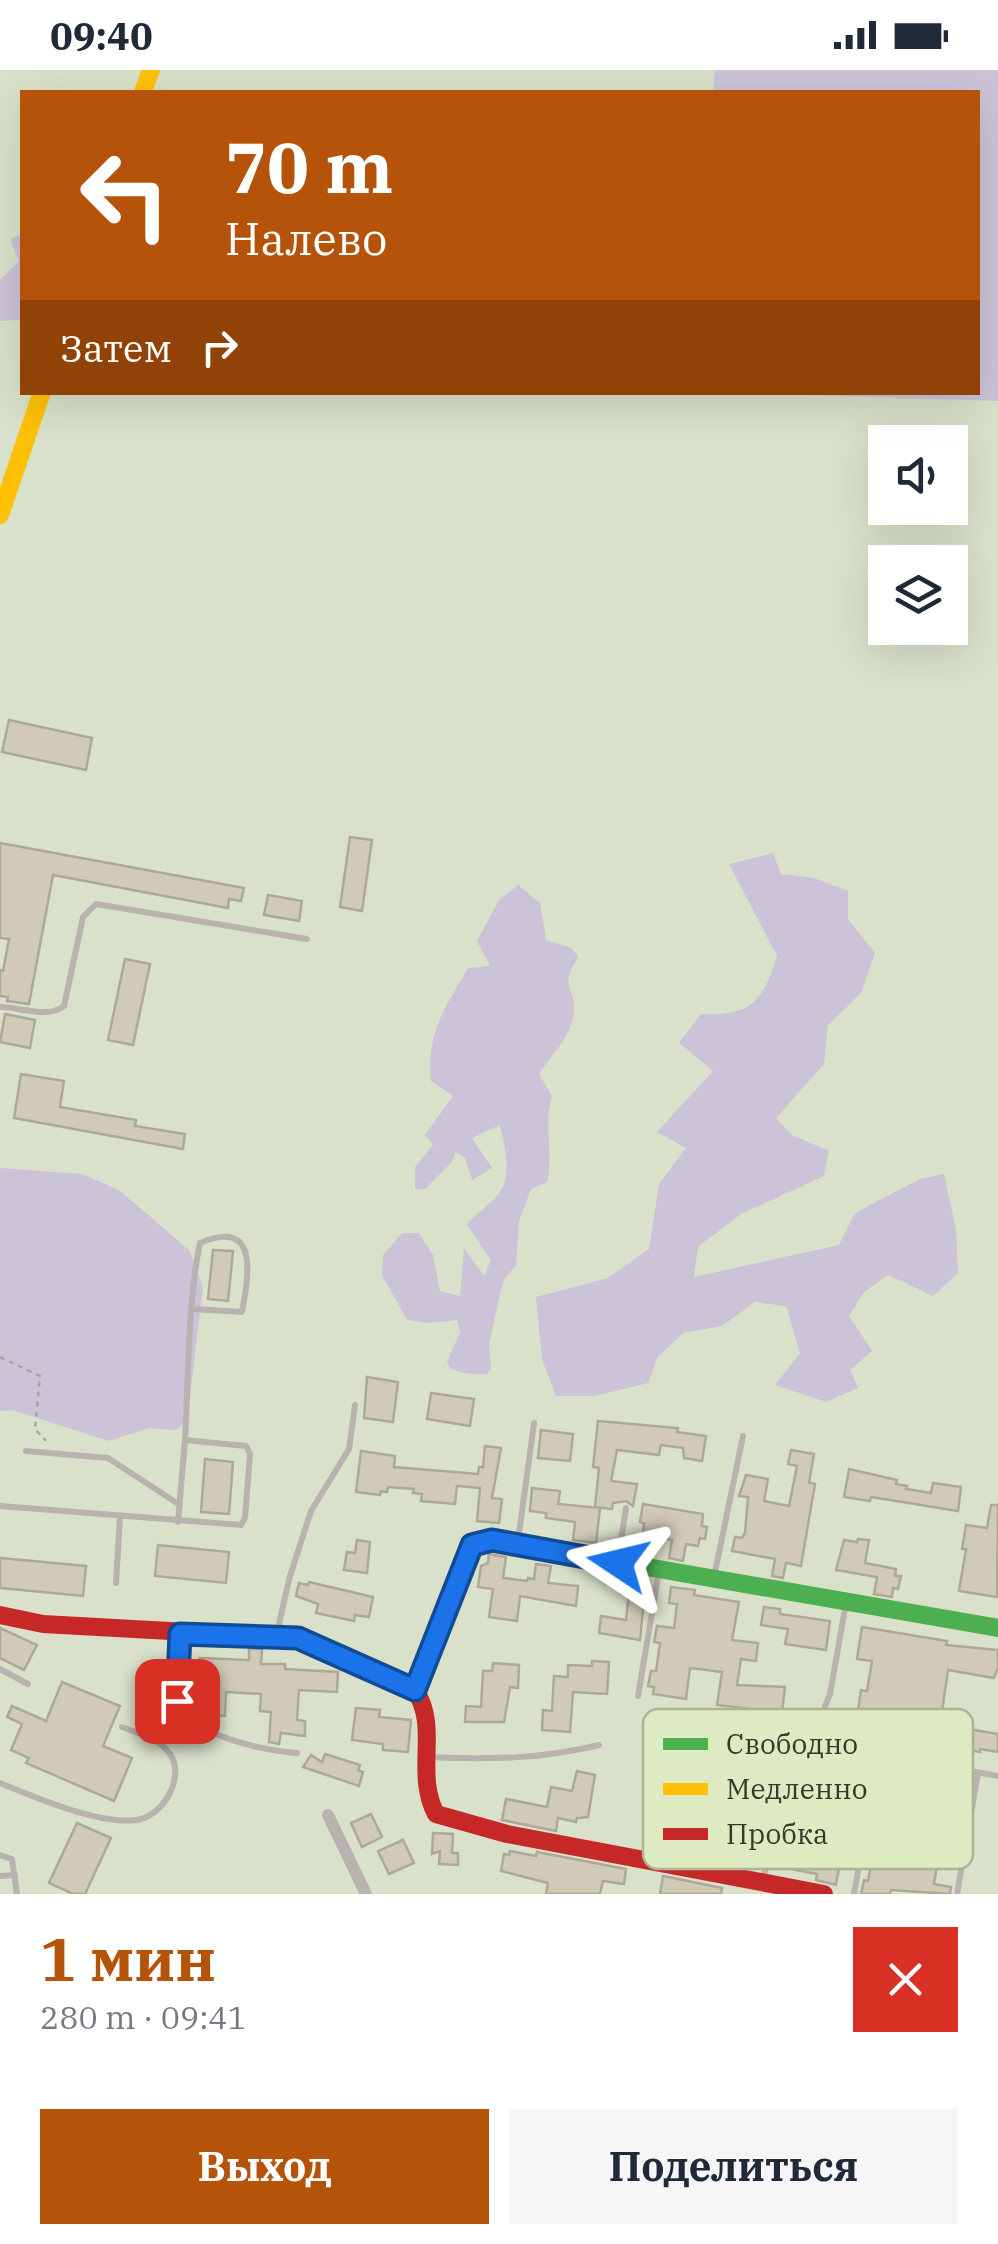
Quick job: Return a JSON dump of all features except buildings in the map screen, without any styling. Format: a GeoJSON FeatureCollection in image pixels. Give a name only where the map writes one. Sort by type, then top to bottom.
{"type":"FeatureCollection","features":[{"type":"Feature","properties":{"kind":"street"},"geometry":{"type":"LineString","coordinates":[[0,516],[41,395]]}},
{"type":"Feature","properties":{"kind":"street"},"geometry":{"type":"LineString","coordinates":[[415,1690],[444,1624],[467,1552],[480,1541],[518,1544],[998,1628]]}},
{"type":"Feature","properties":{"kind":"street"},"geometry":{"type":"LineString","coordinates":[[0,1615],[43,1624],[276,1636],[314,1642],[415,1690],[426,1706],[424,1792],[436,1814],[448,1820],[643,1859]]}},
{"type":"Feature","properties":{"kind":"street"},"geometry":{"type":"LineString","coordinates":[[328,1815],[366,1894]]}},
{"type":"Feature","properties":{"kind":"street"},"geometry":{"type":"LineString","coordinates":[[696,1869],[824,1894]]}},
{"type":"Feature","properties":{"kind":"lane"},"geometry":{"type":"LineString","coordinates":[[0,1007],[58,1012],[64,1006],[84,917],[96,904],[306,939]]}},
{"type":"Feature","properties":{"kind":"lane"},"geometry":{"type":"LineString","coordinates":[[178,1522],[193,1308],[200,1243],[218,1235],[232,1237],[246,1248],[248,1262],[242,1312],[193,1308]]}},
{"type":"Feature","properties":{"kind":"lane"},"geometry":{"type":"LineString","coordinates":[[276,1636],[290,1576],[312,1511],[349,1449],[356,1404]]}},
{"type":"Feature","properties":{"kind":"lane"},"geometry":{"type":"LineString","coordinates":[[518,1544],[534,1423]]}},
{"type":"Feature","properties":{"kind":"lane"},"geometry":{"type":"LineString","coordinates":[[713,1579],[743,1436]]}},
{"type":"Feature","properties":{"kind":"lane"},"geometry":{"type":"LineString","coordinates":[[0,1506],[237,1526],[246,1518],[250,1450],[241,1444],[185,1440]]}},
{"type":"Feature","properties":{"kind":"lane"},"geometry":{"type":"LineString","coordinates":[[26,1451],[108,1458],[180,1505]]}},
{"type":"Feature","properties":{"kind":"lane"},"geometry":{"type":"LineString","coordinates":[[618,1563],[626,1508]]}},
{"type":"Feature","properties":{"kind":"lane"},"geometry":{"type":"LineString","coordinates":[[116,1583],[120,1517]]}},
{"type":"Feature","properties":{"kind":"lane"},"geometry":{"type":"LineString","coordinates":[[638,1696],[659,1570]]}},
{"type":"Feature","properties":{"kind":"lane"},"geometry":{"type":"LineString","coordinates":[[825,1709],[846,1602]]}},
{"type":"Feature","properties":{"kind":"lane"},"geometry":{"type":"LineString","coordinates":[[180,1634],[177,1701],[188,1717],[240,1744],[271,1752],[297,1753]]}},
{"type":"Feature","properties":{"kind":"lane"},"geometry":{"type":"LineString","coordinates":[[0,1669],[28,1684]]}},
{"type":"Feature","properties":{"kind":"lane"},"geometry":{"type":"LineString","coordinates":[[0,1783],[74,1810],[124,1820],[150,1817],[167,1798],[173,1783],[174,1762],[164,1747],[122,1726]]}},
{"type":"Feature","properties":{"kind":"lane"},"geometry":{"type":"LineString","coordinates":[[423,1757],[488,1760],[599,1746]]}},
{"type":"Feature","properties":{"kind":"lane"},"geometry":{"type":"LineString","coordinates":[[973,1772],[998,1776]]}},
{"type":"Feature","properties":{"kind":"lane"},"geometry":{"type":"LineString","coordinates":[[973,1800],[978,1773]]}},
{"type":"Feature","properties":{"kind":"lane"},"geometry":{"type":"LineString","coordinates":[[0,1856],[12,1859],[17,1894]]}},
{"type":"Feature","properties":{"kind":"lane"},"geometry":{"type":"LineString","coordinates":[[762,1882],[765,1869]]}},
{"type":"Feature","properties":{"kind":"lane"},"geometry":{"type":"LineString","coordinates":[[854,1894],[858,1869]]}},
{"type":"Feature","properties":{"kind":"lane"},"geometry":{"type":"LineString","coordinates":[[956,1894],[961,1869]]}},
{"type":"Feature","properties":{"kind":"lane"},"geometry":{"type":"LineString","coordinates":[[0,1876],[15,1875]]}},
{"type":"Feature","properties":{"kind":"path"},"geometry":{"type":"LineString","coordinates":[[0,1358],[40,1376],[35,1429],[46,1442]]}},
{"type":"Feature","properties":{"kind":"shaded area"},"geometry":{"type":"Polygon","coordinates":[[[715,70],[998,70],[998,401],[808,395],[980,395],[980,90],[713,90],[715,70]]]}},
{"type":"Feature","properties":{"kind":"shaded area"},"geometry":{"type":"Polygon","coordinates":[[[20,235],[20,322],[0,321],[0,280],[19,261],[10,239],[20,235]]]}},
{"type":"Feature","properties":{"kind":"shaded area"},"geometry":{"type":"Polygon","coordinates":[[[773,853],[781,874],[814,878],[848,891],[848,919],[875,953],[861,993],[828,1025],[824,1064],[776,1118],[792,1135],[829,1151],[824,1176],[741,1214],[698,1247],[694,1277],[839,1245],[855,1213],[920,1179],[944,1174],[956,1229],[958,1273],[933,1296],[888,1275],[864,1292],[849,1316],[872,1351],[850,1370],[858,1388],[826,1402],[775,1385],[800,1353],[786,1306],[755,1302],[722,1326],[683,1333],[658,1357],[648,1383],[594,1396],[556,1396],[542,1359],[536,1297],[608,1278],[649,1249],[659,1184],[686,1148],[657,1132],[713,1071],[679,1043],[701,1014],[732,1012],[752,1003],[766,985],[777,956],[729,864],[773,853]]]}},
{"type":"Feature","properties":{"kind":"shaded area"},"geometry":{"type":"Polygon","coordinates":[[[518,885],[540,903],[546,940],[572,948],[578,957],[568,982],[574,1011],[565,1037],[539,1074],[552,1096],[547,1182],[531,1189],[519,1221],[516,1265],[504,1280],[489,1345],[491,1368],[487,1374],[473,1374],[450,1368],[447,1362],[460,1332],[457,1320],[407,1320],[382,1275],[383,1255],[402,1233],[419,1233],[433,1255],[440,1291],[460,1296],[464,1248],[484,1276],[491,1260],[467,1225],[494,1199],[504,1183],[506,1158],[500,1125],[472,1138],[492,1168],[472,1180],[465,1158],[456,1152],[451,1163],[425,1189],[415,1189],[415,1167],[433,1145],[425,1135],[453,1096],[431,1081],[431,1049],[439,1021],[468,968],[490,966],[477,941],[499,900],[518,885]]]}},
{"type":"Feature","properties":{"kind":"shaded area"},"geometry":{"type":"Polygon","coordinates":[[[0,1168],[82,1174],[119,1190],[190,1251],[203,1288],[187,1421],[176,1430],[149,1428],[109,1441],[12,1410],[0,1411],[0,1168]]]}},
{"type":"Feature","properties":{"kind":"traffic: fast"},"geometry":{"type":"LineString","coordinates":[[578,1555],[998,1628]]}},
{"type":"Feature","properties":{"kind":"traffic: slow"},"geometry":{"type":"LineString","coordinates":[[144,90],[151,70]]}},
{"type":"Feature","properties":{"kind":"traffic: slow"},"geometry":{"type":"LineString","coordinates":[[0,515],[41,395]]}},
{"type":"Feature","properties":{"kind":"traffic: jam"},"geometry":{"type":"LineString","coordinates":[[0,1615],[43,1624],[298,1638],[415,1690],[472,1545],[492,1540],[578,1555]]}},
{"type":"Feature","properties":{"kind":"traffic: jam"},"geometry":{"type":"LineString","coordinates":[[415,1690],[426,1720],[427,1782],[436,1814],[507,1834],[643,1860]]}},
{"type":"Feature","properties":{"kind":"traffic: jam"},"geometry":{"type":"LineString","coordinates":[[692,1869],[824,1894]]}},
{"type":"Feature","properties":{"kind":"route"},"geometry":{"type":"LineString","coordinates":[[177,1701],[180,1634],[298,1638],[415,1690],[472,1545],[492,1540],[618,1563]]}}]}
